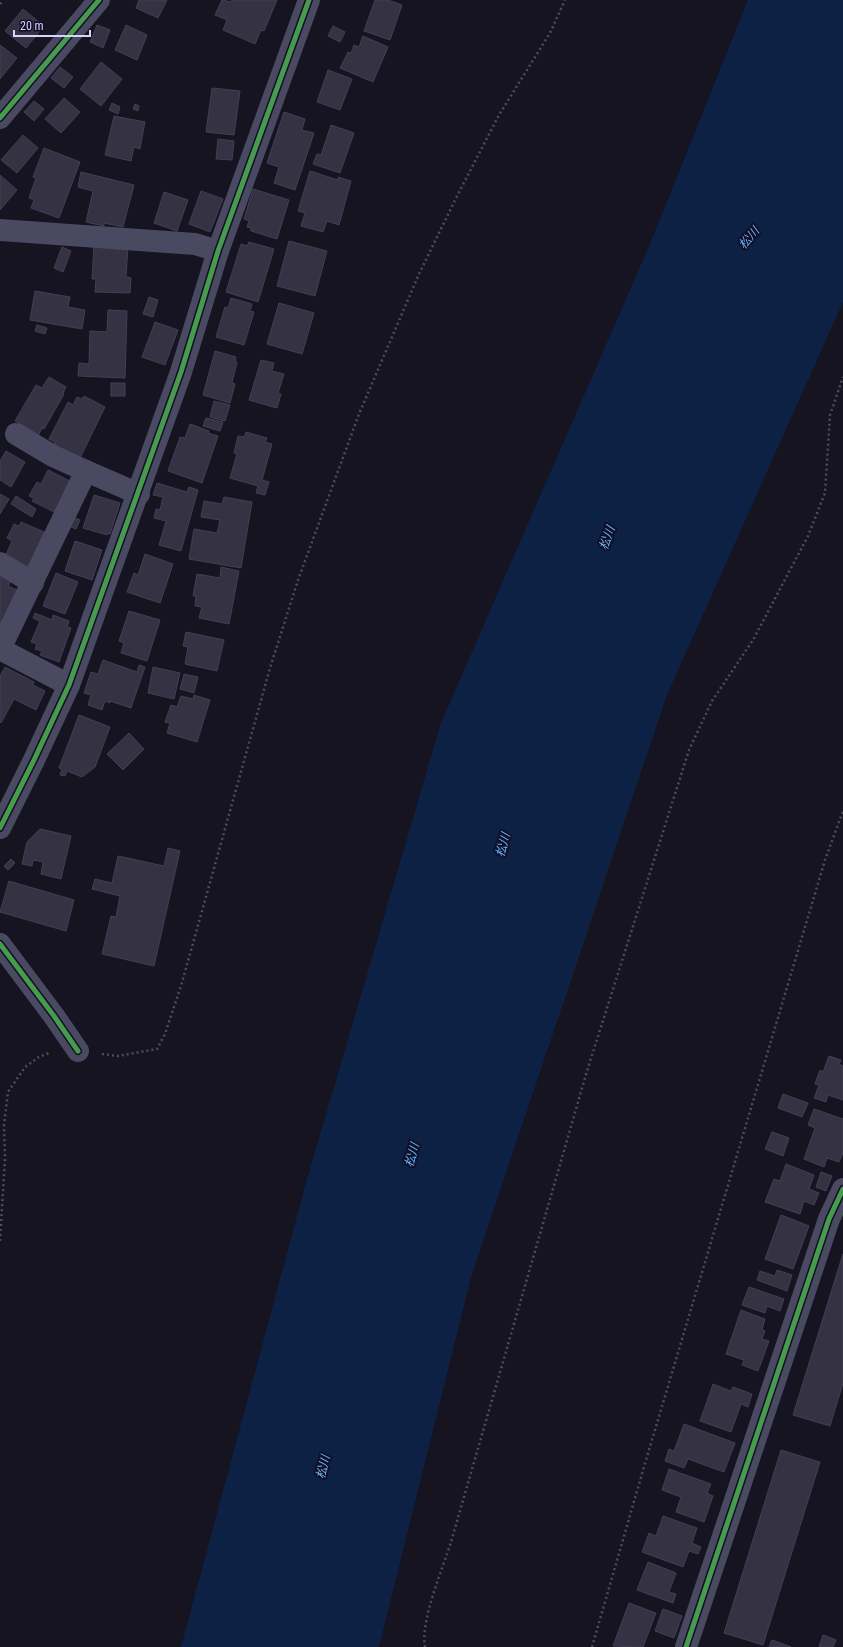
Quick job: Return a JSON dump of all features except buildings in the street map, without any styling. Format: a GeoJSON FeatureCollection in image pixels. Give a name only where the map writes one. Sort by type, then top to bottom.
{"type":"FeatureCollection","features":[{"type":"Feature","properties":{"kind":"street"},"geometry":{"type":"LineString","coordinates":[[0,118],[99,0]]}},
{"type":"Feature","properties":{"kind":"street"},"geometry":{"type":"LineString","coordinates":[[0,828],[69,685],[139,494],[181,372],[218,251],[309,0]]}},
{"type":"Feature","properties":{"kind":"street"},"geometry":{"type":"LineString","coordinates":[[0,230],[195,244],[218,251]]}},
{"type":"Feature","properties":{"kind":"street"},"geometry":{"type":"LineString","coordinates":[[16,434],[53,456],[139,494]]}},
{"type":"Feature","properties":{"kind":"street"},"geometry":{"type":"LineString","coordinates":[[69,685],[0,649],[86,471]]}},
{"type":"Feature","properties":{"kind":"street"},"geometry":{"type":"LineString","coordinates":[[0,563],[33,583]]}},
{"type":"Feature","properties":{"kind":"street"},"geometry":{"type":"LineString","coordinates":[[0,944],[54,1016],[78,1051]]}},
{"type":"Feature","properties":{"kind":"street"},"geometry":{"type":"LineString","coordinates":[[686,1647],[829,1219],[843,1189]]}},
{"type":"Feature","properties":{"kind":"path"},"geometry":{"type":"LineString","coordinates":[[0,4],[3,0]]}},
{"type":"Feature","properties":{"kind":"path"},"geometry":{"type":"LineString","coordinates":[[0,1241],[5,1159],[4,1125],[8,1092],[25,1067],[39,1057],[54,1051],[78,1051],[118,1056],[157,1049],[165,1034],[181,986],[270,668],[295,587],[359,414],[419,274],[456,198],[499,115],[550,32],[565,0]]}},
{"type":"Feature","properties":{"kind":"path"},"geometry":{"type":"LineString","coordinates":[[425,1647],[424,1629],[429,1608],[452,1542],[587,1071],[689,750],[712,701],[753,640],[808,536],[825,493],[829,452],[830,415],[843,377]]}},
{"type":"Feature","properties":{"kind":"path"},"geometry":{"type":"LineString","coordinates":[[592,1647],[646,1460],[825,860],[843,811]]}},
{"type":"Feature","properties":{"kind":"water","name":"松川"},"geometry":{"type":"Polygon","coordinates":[[[748,0],[843,0],[843,302],[667,695],[471,1277],[379,1647],[181,1647],[307,1179],[441,723],[650,244],[748,0]]]}},
{"type":"Feature","properties":{"kind":"cycle path"},"geometry":{"type":"LineString","coordinates":[[0,118],[99,0]]}},
{"type":"Feature","properties":{"kind":"cycle path"},"geometry":{"type":"LineString","coordinates":[[0,828],[69,685],[181,372],[218,251],[309,0]]}},
{"type":"Feature","properties":{"kind":"cycle path"},"geometry":{"type":"LineString","coordinates":[[0,944],[54,1016],[78,1051]]}},
{"type":"Feature","properties":{"kind":"cycle path"},"geometry":{"type":"LineString","coordinates":[[686,1647],[829,1219],[843,1189]]}}]}
